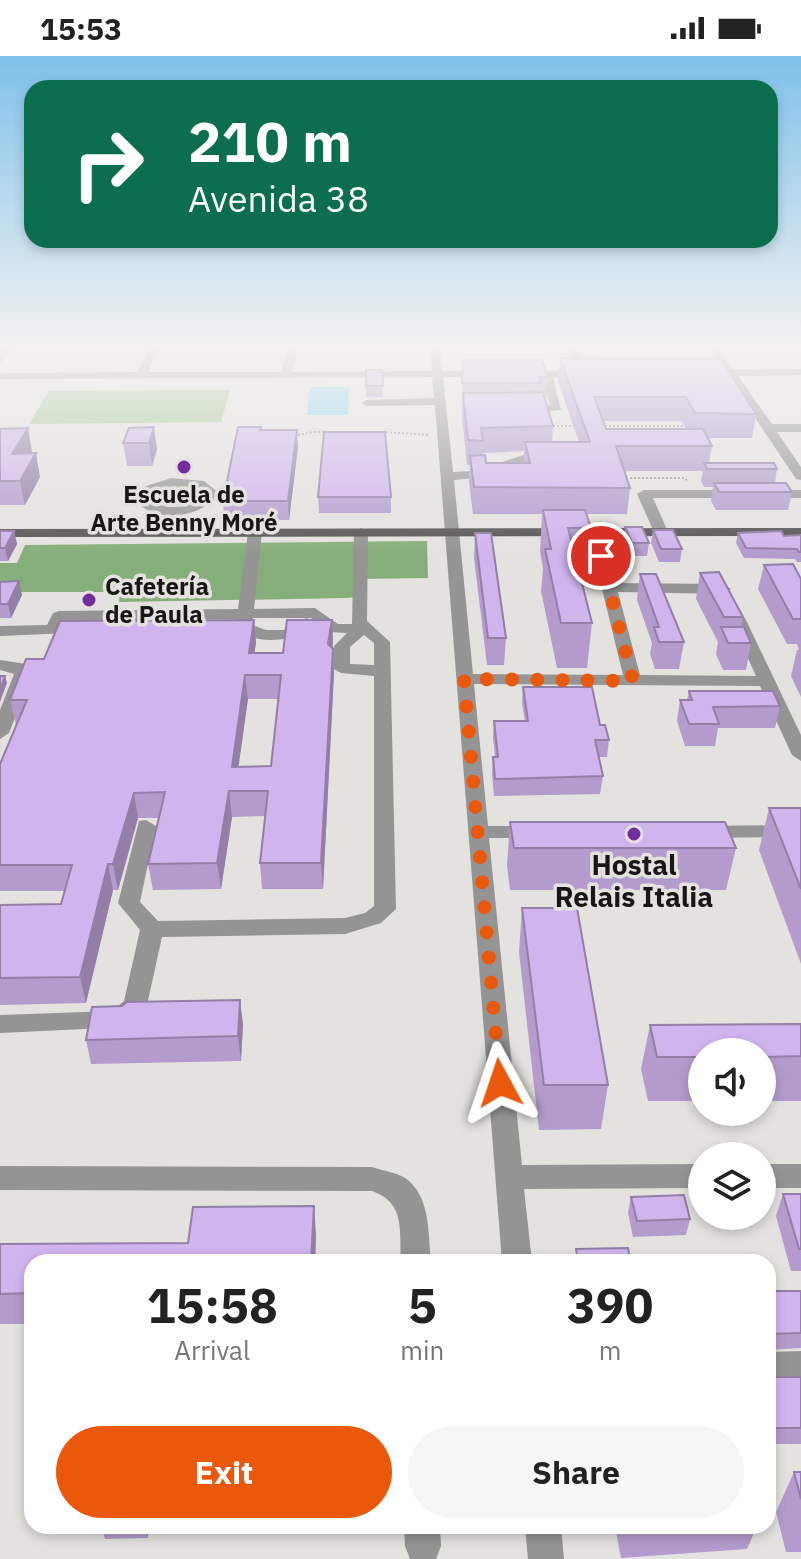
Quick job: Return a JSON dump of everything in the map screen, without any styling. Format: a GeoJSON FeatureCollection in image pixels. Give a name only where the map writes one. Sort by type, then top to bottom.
{"type":"FeatureCollection","features":[{"type":"Feature","properties":{"kind":"main road"},"geometry":{"type":"LineString","coordinates":[[0,533],[801,532]]}},
{"type":"Feature","properties":{"kind":"street"},"geometry":{"type":"LineString","coordinates":[[441,415],[516,1254]]}},
{"type":"Feature","properties":{"kind":"street"},"geometry":{"type":"LineString","coordinates":[[758,415],[801,476]]}},
{"type":"Feature","properties":{"kind":"street"},"geometry":{"type":"LineString","coordinates":[[767,428],[801,428]]}},
{"type":"Feature","properties":{"kind":"street"},"geometry":{"type":"LineString","coordinates":[[445,477],[476,475],[515,460],[565,454]]}},
{"type":"Feature","properties":{"kind":"street"},"geometry":{"type":"LineString","coordinates":[[661,532],[644,494],[801,494]]}},
{"type":"Feature","properties":{"kind":"street"},"geometry":{"type":"LineString","coordinates":[[166,533],[171,510]]}},
{"type":"Feature","properties":{"kind":"street"},"geometry":{"type":"LineString","coordinates":[[255,532],[244,615],[244,627],[253,635],[290,635],[306,629],[308,613],[315,613],[334,629],[363,628]]}},
{"type":"Feature","properties":{"kind":"street"},"geometry":{"type":"LineString","coordinates":[[146,826],[129,903],[152,929],[345,926],[373,918],[385,909],[382,642],[359,622],[361,532]]}},
{"type":"Feature","properties":{"kind":"street"},"geometry":{"type":"LineString","coordinates":[[601,556],[633,681]]}},
{"type":"Feature","properties":{"kind":"street"},"geometry":{"type":"LineString","coordinates":[[609,587],[711,587],[724,590],[801,755]]}},
{"type":"Feature","properties":{"kind":"street"},"geometry":{"type":"LineString","coordinates":[[0,631],[187,628],[190,615],[244,615]]}},
{"type":"Feature","properties":{"kind":"street"},"geometry":{"type":"LineString","coordinates":[[363,628],[342,646],[341,668],[382,671]]}},
{"type":"Feature","properties":{"kind":"street"},"geometry":{"type":"LineString","coordinates":[[0,665],[20,668],[23,674],[0,733]]}},
{"type":"Feature","properties":{"kind":"street"},"geometry":{"type":"LineString","coordinates":[[464,679],[767,681]]}},
{"type":"Feature","properties":{"kind":"street"},"geometry":{"type":"LineString","coordinates":[[678,832],[801,831]]}},
{"type":"Feature","properties":{"kind":"street"},"geometry":{"type":"LineString","coordinates":[[477,832],[554,832]]}},
{"type":"Feature","properties":{"kind":"street"},"geometry":{"type":"LineString","coordinates":[[0,1024],[118,1020],[135,1005],[152,929]]}},
{"type":"Feature","properties":{"kind":"street"},"geometry":{"type":"LineString","coordinates":[[509,1177],[688,1176]]}},
{"type":"Feature","properties":{"kind":"street"},"geometry":{"type":"LineString","coordinates":[[776,1176],[801,1176]]}},
{"type":"Feature","properties":{"kind":"street"},"geometry":{"type":"LineString","coordinates":[[0,1178],[372,1179],[398,1188],[411,1207],[415,1254]]}},
{"type":"Feature","properties":{"kind":"street"},"geometry":{"type":"LineString","coordinates":[[776,1368],[801,1367]]}},
{"type":"Feature","properties":{"kind":"street"},"geometry":{"type":"LineString","coordinates":[[544,1534],[546,1559]]}},
{"type":"Feature","properties":{"kind":"path"},"geometry":{"type":"LineString","coordinates":[[602,417],[606,426]]}},
{"type":"Feature","properties":{"kind":"path"},"geometry":{"type":"LineString","coordinates":[[546,426],[576,426]]}},
{"type":"Feature","properties":{"kind":"path"},"geometry":{"type":"LineString","coordinates":[[591,426],[702,426]]}},
{"type":"Feature","properties":{"kind":"path"},"geometry":{"type":"LineString","coordinates":[[287,437],[323,432],[442,435]]}},
{"type":"Feature","properties":{"kind":"path"},"geometry":{"type":"LineString","coordinates":[[627,476],[644,494]]}},
{"type":"Feature","properties":{"kind":"path"},"geometry":{"type":"LineString","coordinates":[[614,478],[685,478],[696,494]]}},
{"type":"Feature","properties":{"kind":"green space"},"geometry":{"type":"Polygon","coordinates":[[[34,415],[223,415],[221,422],[29,424],[34,415]]]}},
{"type":"Feature","properties":{"kind":"green space"},"geometry":{"type":"Polygon","coordinates":[[[192,485],[206,494],[205,497],[177,506],[148,501],[149,493],[163,486],[192,485]]]}},
{"type":"Feature","properties":{"kind":"green space"},"geometry":{"type":"Polygon","coordinates":[[[427,541],[428,578],[357,579],[356,597],[348,598],[119,602],[120,592],[0,592],[0,563],[17,563],[25,545],[427,541]]]}},
{"type":"Feature","properties":{"kind":"building"},"geometry":{"type":"Polygon","coordinates":[[[465,415],[550,415],[553,426],[481,428],[483,441],[468,440],[465,415]]]}},
{"type":"Feature","properties":{"kind":"building"},"geometry":{"type":"Polygon","coordinates":[[[580,415],[601,415],[606,429],[703,429],[712,446],[616,446],[630,488],[474,487],[470,456],[485,455],[486,463],[530,463],[525,442],[590,442],[580,415]]]}},
{"type":"Feature","properties":{"kind":"building"},"geometry":{"type":"Polygon","coordinates":[[[154,427],[149,443],[123,443],[129,428],[154,427]]]}},
{"type":"Feature","properties":{"kind":"building"},"geometry":{"type":"Polygon","coordinates":[[[238,427],[297,430],[288,501],[223,501],[238,427]]]}},
{"type":"Feature","properties":{"kind":"building"},"geometry":{"type":"Polygon","coordinates":[[[28,428],[12,454],[36,453],[20,481],[0,481],[0,429],[28,428]]]}},
{"type":"Feature","properties":{"kind":"building"},"geometry":{"type":"Polygon","coordinates":[[[324,432],[385,432],[391,497],[318,497],[324,432]]]}},
{"type":"Feature","properties":{"kind":"building"},"geometry":{"type":"Polygon","coordinates":[[[704,463],[774,463],[777,469],[707,469],[704,463]]]}},
{"type":"Feature","properties":{"kind":"building"},"geometry":{"type":"Polygon","coordinates":[[[714,483],[786,483],[792,492],[719,492],[714,483]]]}},
{"type":"Feature","properties":{"kind":"building"},"geometry":{"type":"Polygon","coordinates":[[[543,510],[585,510],[591,528],[568,528],[592,623],[561,623],[545,549],[551,549],[543,510]]]}},
{"type":"Feature","properties":{"kind":"building"},"geometry":{"type":"Polygon","coordinates":[[[625,527],[642,527],[649,543],[632,543],[625,527]]]}},
{"type":"Feature","properties":{"kind":"building"},"geometry":{"type":"Polygon","coordinates":[[[653,530],[673,530],[682,549],[661,549],[653,530]]]}},
{"type":"Feature","properties":{"kind":"building"},"geometry":{"type":"Polygon","coordinates":[[[0,531],[14,531],[5,548],[0,548],[0,531]]]}},
{"type":"Feature","properties":{"kind":"building"},"geometry":{"type":"Polygon","coordinates":[[[781,531],[784,536],[801,535],[801,552],[797,549],[746,548],[738,533],[781,531]]]}},
{"type":"Feature","properties":{"kind":"building"},"geometry":{"type":"Polygon","coordinates":[[[475,533],[491,533],[506,638],[488,638],[475,533]]]}},
{"type":"Feature","properties":{"kind":"building"},"geometry":{"type":"Polygon","coordinates":[[[793,564],[801,579],[801,619],[793,619],[764,565],[793,564]]]}},
{"type":"Feature","properties":{"kind":"building"},"geometry":{"type":"Polygon","coordinates":[[[719,572],[743,617],[724,617],[700,573],[719,572]]]}},
{"type":"Feature","properties":{"kind":"building"},"geometry":{"type":"Polygon","coordinates":[[[640,574],[656,574],[684,642],[659,642],[654,627],[659,627],[640,574]]]}},
{"type":"Feature","properties":{"kind":"building"},"geometry":{"type":"Polygon","coordinates":[[[19,581],[8,604],[0,604],[0,582],[19,581]]]}},
{"type":"Feature","properties":{"kind":"building"},"geometry":{"type":"Polygon","coordinates":[[[254,620],[249,653],[283,653],[287,620],[332,620],[328,644],[333,649],[321,863],[260,863],[268,791],[229,791],[217,863],[148,864],[165,792],[134,793],[113,864],[108,864],[80,977],[0,978],[0,905],[61,904],[72,865],[0,865],[0,764],[27,700],[10,700],[26,659],[44,659],[60,621],[254,620]],[[245,675],[232,767],[271,766],[281,675],[245,675]]]}},
{"type":"Feature","properties":{"kind":"building"},"geometry":{"type":"Polygon","coordinates":[[[721,627],[744,627],[751,643],[728,643],[721,627]]]}},
{"type":"Feature","properties":{"kind":"building"},"geometry":{"type":"Polygon","coordinates":[[[523,687],[592,687],[600,725],[605,725],[609,740],[595,740],[603,776],[495,779],[493,757],[498,757],[494,721],[528,721],[523,687]]]}},
{"type":"Feature","properties":{"kind":"building"},"geometry":{"type":"Polygon","coordinates":[[[689,691],[773,691],[780,706],[713,707],[719,724],[689,724],[680,700],[692,700],[689,691]]]}},
{"type":"Feature","properties":{"kind":"building"},"geometry":{"type":"Polygon","coordinates":[[[769,808],[801,808],[801,889],[769,808]]]}},
{"type":"Feature","properties":{"kind":"building"},"geometry":{"type":"Polygon","coordinates":[[[510,822],[725,822],[736,848],[514,848],[510,822]]]}},
{"type":"Feature","properties":{"kind":"building"},"geometry":{"type":"Polygon","coordinates":[[[522,908],[577,908],[608,1085],[544,1085],[522,908]]]}},
{"type":"Feature","properties":{"kind":"building"},"geometry":{"type":"Polygon","coordinates":[[[240,1000],[238,1036],[86,1040],[92,1007],[122,1006],[127,1002],[240,1000]]]}},
{"type":"Feature","properties":{"kind":"building"},"geometry":{"type":"Polygon","coordinates":[[[801,1024],[801,1056],[776,1057],[776,1038],[688,1038],[688,1057],[657,1057],[650,1025],[801,1024]]]}},
{"type":"Feature","properties":{"kind":"building"},"geometry":{"type":"Polygon","coordinates":[[[783,1194],[801,1194],[801,1249],[799,1249],[783,1194]]]}},
{"type":"Feature","properties":{"kind":"building"},"geometry":{"type":"Polygon","coordinates":[[[684,1195],[688,1219],[637,1221],[631,1197],[684,1195]]]}},
{"type":"Feature","properties":{"kind":"building"},"geometry":{"type":"Polygon","coordinates":[[[314,1206],[311,1254],[24,1254],[24,1293],[0,1294],[0,1244],[188,1243],[193,1207],[314,1206]]]}},
{"type":"Feature","properties":{"kind":"building"},"geometry":{"type":"Polygon","coordinates":[[[628,1248],[629,1254],[577,1254],[576,1249],[628,1248]]]}},
{"type":"Feature","properties":{"kind":"building"},"geometry":{"type":"Polygon","coordinates":[[[776,1291],[801,1291],[801,1333],[776,1334],[776,1291]]]}},
{"type":"Feature","properties":{"kind":"building"},"geometry":{"type":"Polygon","coordinates":[[[776,1377],[801,1377],[801,1428],[776,1428],[776,1377]]]}},
{"type":"Feature","properties":{"kind":"building"},"geometry":{"type":"Polygon","coordinates":[[[794,1472],[801,1472],[801,1499],[794,1472]]]}},
{"type":"Feature","properties":{"kind":"place","name":"Escuela de Arte Benny Moré"},"geometry":{"type":"Point","coordinates":[184,467]}},
{"type":"Feature","properties":{"kind":"place","name":"Cafetería de Paula"},"geometry":{"type":"Point","coordinates":[89,600]}},
{"type":"Feature","properties":{"kind":"place","name":"Hostal Relais Italia"},"geometry":{"type":"Point","coordinates":[634,834]}},
{"type":"Feature","properties":{"kind":"route"},"geometry":{"type":"LineString","coordinates":[[500,1083],[464,679],[633,681],[601,556]]}}]}
